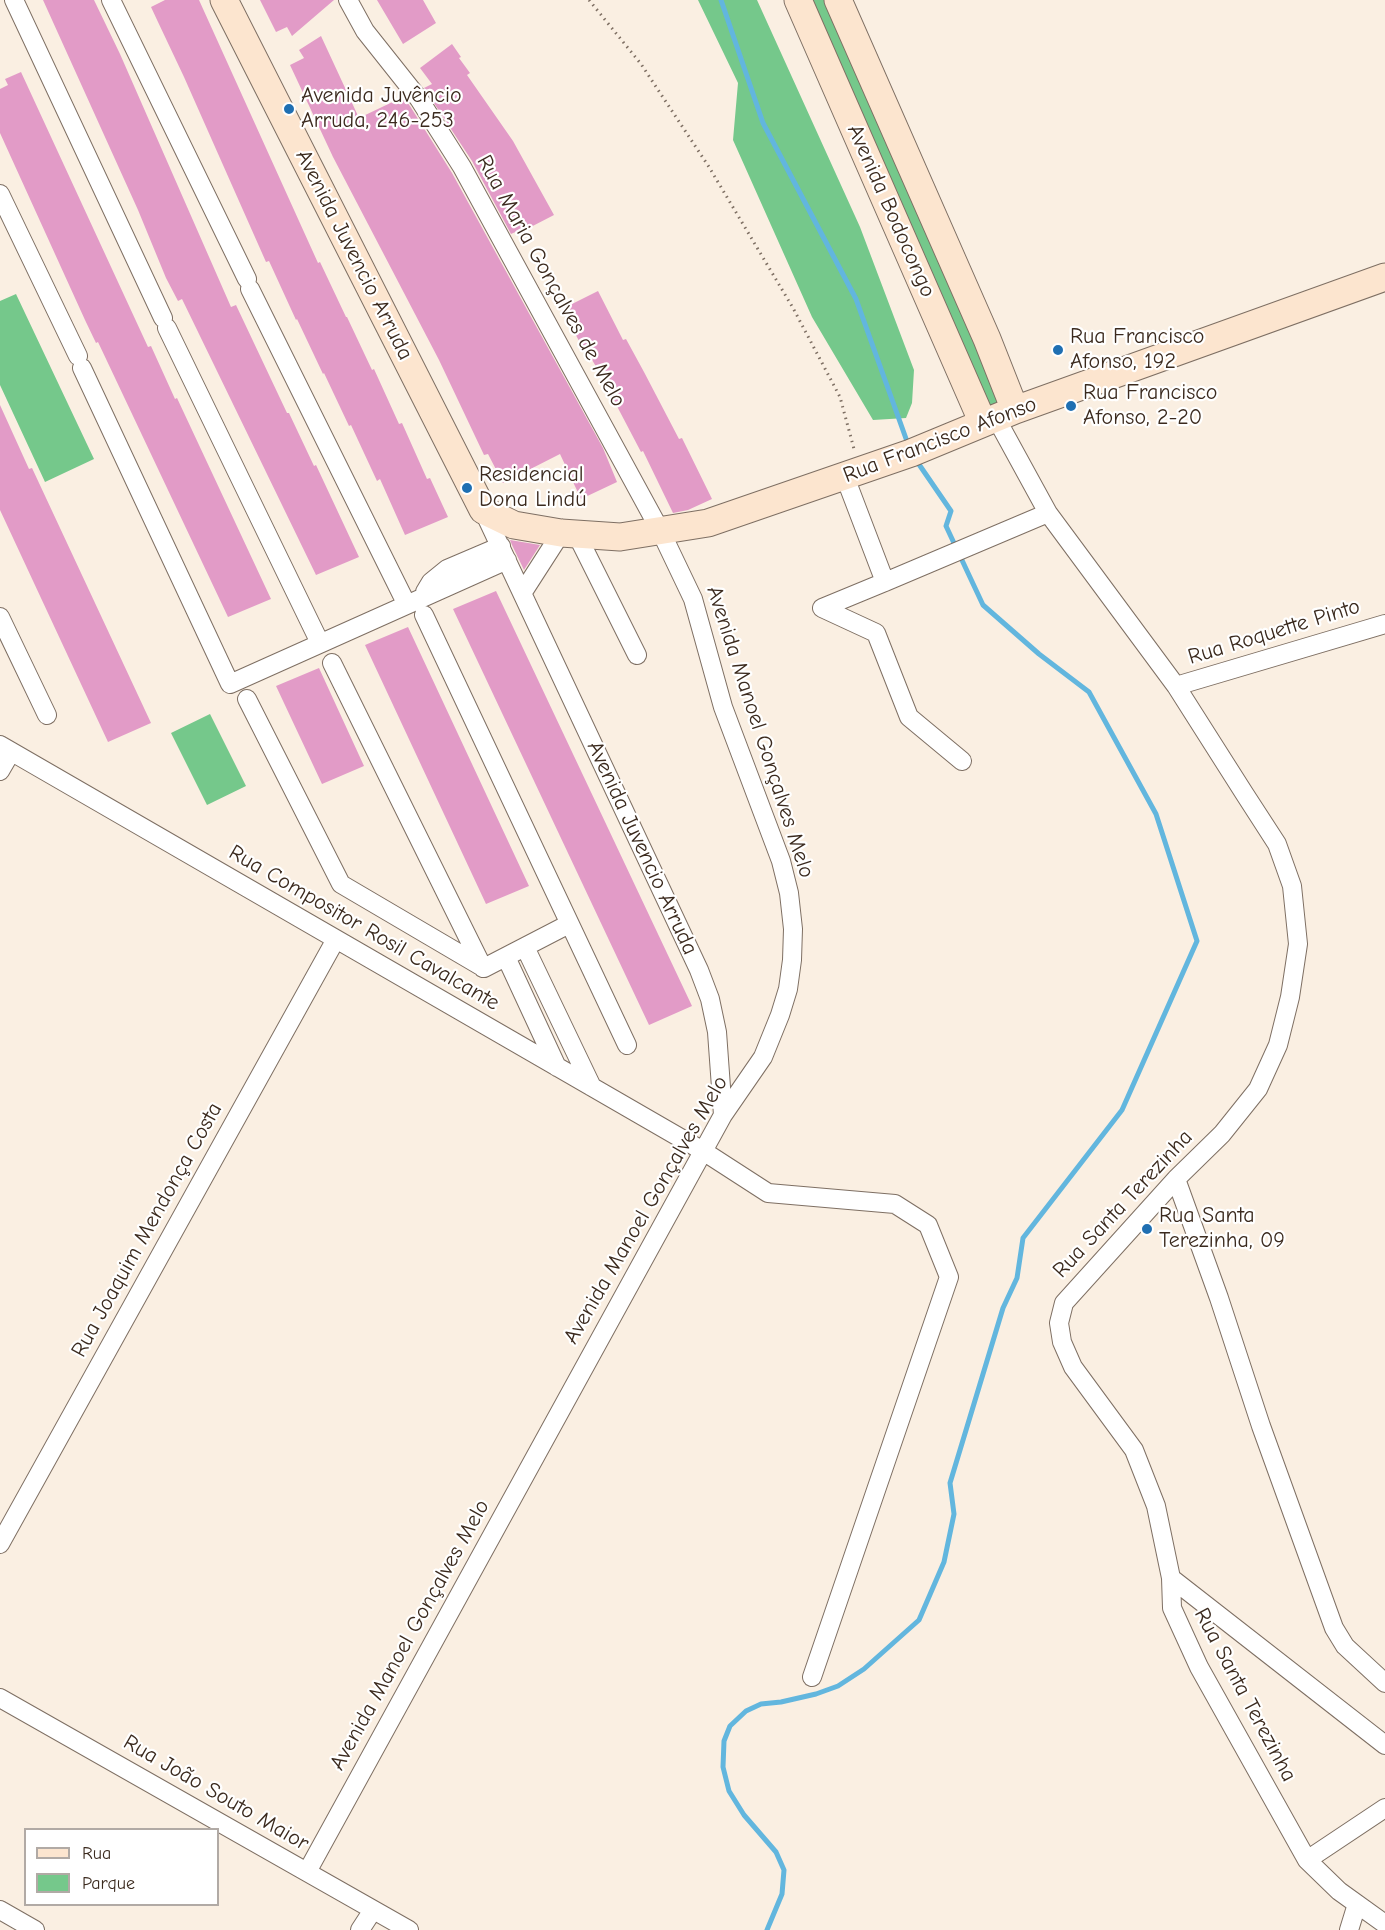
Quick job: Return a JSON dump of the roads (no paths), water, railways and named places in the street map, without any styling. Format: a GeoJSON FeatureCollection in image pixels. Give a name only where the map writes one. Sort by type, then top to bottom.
{"type":"FeatureCollection","features":[{"type":"Feature","properties":{"kind":"street"},"geometry":{"type":"LineString","coordinates":[[14,0],[165,323],[320,643]]}},
{"type":"Feature","properties":{"kind":"street"},"geometry":{"type":"LineString","coordinates":[[111,0],[249,284],[414,600]]}},
{"type":"Feature","properties":{"kind":"street","name":"Avenida Juvencio Arruda"},"geometry":{"type":"LineString","coordinates":[[224,0],[504,553],[706,989],[717,1032],[723,1115]]}},
{"type":"Feature","properties":{"kind":"street","name":"Rua Maria Gonçalves de Melo"},"geometry":{"type":"LineString","coordinates":[[348,0],[365,31],[419,99],[462,167],[661,532]]}},
{"type":"Feature","properties":{"kind":"street","name":"Avenida Bodocongo"},"geometry":{"type":"LineString","coordinates":[[798,0],[998,417],[1048,513],[1176,686]]}},
{"type":"Feature","properties":{"kind":"street","name":"Avenida Bodocongo"},"geometry":{"type":"LineString","coordinates":[[838,0],[987,339],[998,417]]}},
{"type":"Feature","properties":{"kind":"street"},"geometry":{"type":"LineString","coordinates":[[0,194],[230,684],[414,600],[504,553]]}},
{"type":"Feature","properties":{"kind":"street","name":"Rua Francisco Afonso"},"geometry":{"type":"LineString","coordinates":[[483,510],[514,525],[569,534],[620,537],[708,523],[911,453],[998,417],[1385,277]]}},
{"type":"Feature","properties":{"kind":"street"},"geometry":{"type":"LineString","coordinates":[[853,474],[885,582]]}},
{"type":"Feature","properties":{"kind":"street"},"geometry":{"type":"LineString","coordinates":[[962,761],[909,717],[876,633],[822,608],[1048,513]]}},
{"type":"Feature","properties":{"kind":"street","name":"Avenida Manoel Gonçalves Melo"},"geometry":{"type":"LineString","coordinates":[[307,1872],[723,1115],[763,1057],[788,989],[793,929],[789,893],[781,861],[723,707],[693,599],[661,532]]}},
{"type":"Feature","properties":{"kind":"street"},"geometry":{"type":"LineString","coordinates":[[523,592],[569,534],[637,655]]}},
{"type":"Feature","properties":{"kind":"street"},"geometry":{"type":"LineString","coordinates":[[424,615],[627,1045]]}},
{"type":"Feature","properties":{"kind":"street"},"geometry":{"type":"LineString","coordinates":[[0,617],[46,715]]}},
{"type":"Feature","properties":{"kind":"street","name":"Rua Roquette Pinto"},"geometry":{"type":"LineString","coordinates":[[1176,686],[1385,624]]}},
{"type":"Feature","properties":{"kind":"street"},"geometry":{"type":"LineString","coordinates":[[332,663],[484,968]]}},
{"type":"Feature","properties":{"kind":"street","name":"Rua Santa Terezinha"},"geometry":{"type":"LineString","coordinates":[[1176,686],[1276,844],[1292,886],[1298,944],[1290,997],[1278,1045],[1258,1089],[1222,1134],[1176,1179],[1064,1303],[1059,1323],[1062,1342],[1073,1367],[1134,1450],[1156,1506],[1171,1578],[1172,1608],[1194,1658],[1307,1860],[1326,1880],[1385,1924]]}},
{"type":"Feature","properties":{"kind":"street"},"geometry":{"type":"LineString","coordinates":[[247,699],[341,884],[484,968]]}},
{"type":"Feature","properties":{"kind":"street"},"geometry":{"type":"LineString","coordinates":[[0,771],[6,748]]}},
{"type":"Feature","properties":{"kind":"street","name":"Rua Compositor Rosil Cavalcante"},"geometry":{"type":"LineString","coordinates":[[6,748],[703,1151],[768,1193],[895,1204],[928,1226],[949,1277],[812,1677]]}},
{"type":"Feature","properties":{"kind":"street"},"geometry":{"type":"LineString","coordinates":[[484,968],[569,924]]}},
{"type":"Feature","properties":{"kind":"street","name":"Rua Joaquim Mendonça Costa"},"geometry":{"type":"LineString","coordinates":[[0,1544],[336,939]]}},
{"type":"Feature","properties":{"kind":"street"},"geometry":{"type":"LineString","coordinates":[[525,947],[592,1087]]}},
{"type":"Feature","properties":{"kind":"street"},"geometry":{"type":"LineString","coordinates":[[506,957],[557,1067]]}},
{"type":"Feature","properties":{"kind":"street"},"geometry":{"type":"LineString","coordinates":[[1176,1179],[1219,1298],[1261,1426],[1334,1628],[1345,1646],[1385,1683]]}},
{"type":"Feature","properties":{"kind":"street"},"geometry":{"type":"LineString","coordinates":[[1171,1578],[1385,1745]]}},
{"type":"Feature","properties":{"kind":"street","name":"Rua João Souto Maior"},"geometry":{"type":"LineString","coordinates":[[0,1698],[409,1930]]}},
{"type":"Feature","properties":{"kind":"street"},"geometry":{"type":"LineString","coordinates":[[1307,1860],[1385,1808]]}},
{"type":"Feature","properties":{"kind":"street"},"geometry":{"type":"LineString","coordinates":[[1349,1930],[1357,1904]]}},
{"type":"Feature","properties":{"kind":"street"},"geometry":{"type":"LineString","coordinates":[[0,1910],[35,1930]]}},
{"type":"Feature","properties":{"kind":"street"},"geometry":{"type":"LineString","coordinates":[[360,1930],[373,1910]]}},
{"type":"Feature","properties":{"kind":"waterway"},"geometry":{"type":"LineString","coordinates":[[721,0],[763,123],[856,299],[909,447]]}},
{"type":"Feature","properties":{"kind":"waterway"},"geometry":{"type":"LineString","coordinates":[[767,1930],[782,1894],[784,1870],[776,1852],[744,1815],[729,1791],[723,1767],[724,1741],[730,1726],[746,1711],[761,1704],[816,1694],[838,1686],[864,1669],[919,1620],[944,1562],[954,1514],[950,1483],[1003,1308],[1017,1278],[1023,1238],[1122,1110],[1197,941],[1156,814],[1089,692],[1039,654],[983,605],[946,526],[951,511],[916,460]]}},
{"type":"Feature","properties":{"kind":"place","name":"Avenida Juvêncio Arruda, 246-253"},"geometry":{"type":"Point","coordinates":[289,109]}},
{"type":"Feature","properties":{"kind":"place","name":"Rua Francisco Afonso, 192"},"geometry":{"type":"Point","coordinates":[1058,350]}},
{"type":"Feature","properties":{"kind":"place","name":"Rua Francisco Afonso, 2-20"},"geometry":{"type":"Point","coordinates":[1071,406]}},
{"type":"Feature","properties":{"kind":"place","name":"Residencial Dona Lindú"},"geometry":{"type":"Point","coordinates":[467,488]}},
{"type":"Feature","properties":{"kind":"place","name":"Rua Santa Terezinha, 09"},"geometry":{"type":"Point","coordinates":[1147,1229]}}]}
